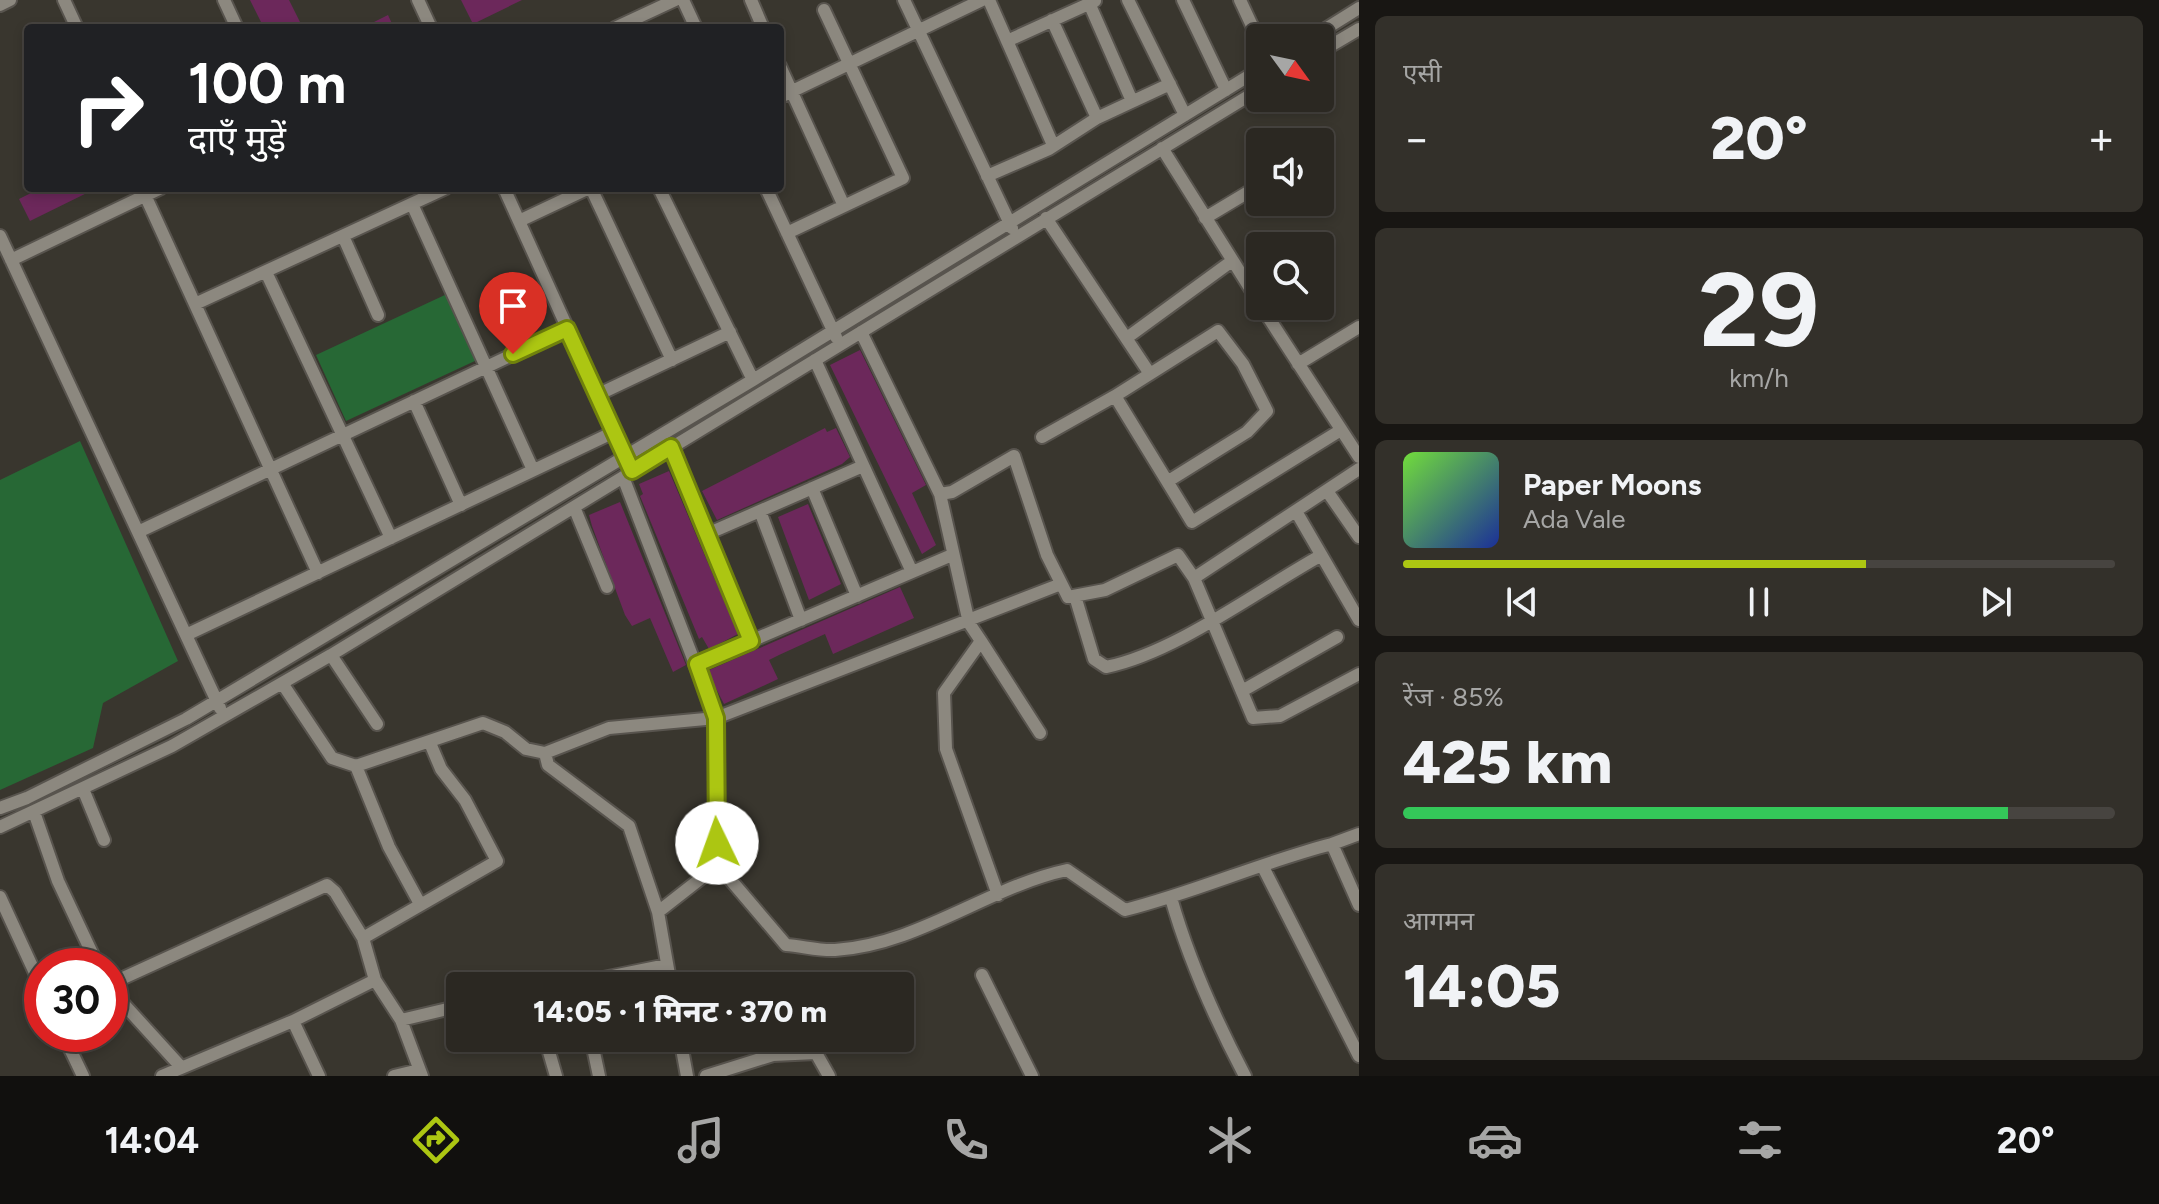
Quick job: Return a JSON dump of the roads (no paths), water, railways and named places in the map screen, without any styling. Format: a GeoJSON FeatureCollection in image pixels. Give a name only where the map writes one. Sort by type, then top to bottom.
{"type":"FeatureCollection","features":[{"type":"Feature","properties":{"kind":"street"},"geometry":{"type":"LineString","coordinates":[[0,5],[10,0]]}},
{"type":"Feature","properties":{"kind":"street"},"geometry":{"type":"LineString","coordinates":[[64,0],[75,24]]}},
{"type":"Feature","properties":{"kind":"street"},"geometry":{"type":"LineString","coordinates":[[224,0],[235,24]]}},
{"type":"Feature","properties":{"kind":"street"},"geometry":{"type":"LineString","coordinates":[[418,0],[429,24]]}},
{"type":"Feature","properties":{"kind":"street"},"geometry":{"type":"LineString","coordinates":[[624,24],[675,0]]}},
{"type":"Feature","properties":{"kind":"street"},"geometry":{"type":"LineString","coordinates":[[683,0],[694,24]]}},
{"type":"Feature","properties":{"kind":"street"},"geometry":{"type":"LineString","coordinates":[[751,0],[760,24]]}},
{"type":"Feature","properties":{"kind":"street"},"geometry":{"type":"LineString","coordinates":[[904,0],[1016,237]]}},
{"type":"Feature","properties":{"kind":"street"},"geometry":{"type":"LineString","coordinates":[[844,206],[786,94],[982,0]]}},
{"type":"Feature","properties":{"kind":"street"},"geometry":{"type":"LineString","coordinates":[[989,0],[1053,145]]}},
{"type":"Feature","properties":{"kind":"street"},"geometry":{"type":"LineString","coordinates":[[1128,0],[1185,115]]}},
{"type":"Feature","properties":{"kind":"street"},"geometry":{"type":"LineString","coordinates":[[1183,0],[1226,90]]}},
{"type":"Feature","properties":{"kind":"street"},"geometry":{"type":"LineString","coordinates":[[1244,1],[1253,24]]}},
{"type":"Feature","properties":{"kind":"street"},"geometry":{"type":"LineString","coordinates":[[1007,41],[1093,2],[1132,101]]}},
{"type":"Feature","properties":{"kind":"street"},"geometry":{"type":"LineString","coordinates":[[1333,24],[1359,8]]}},
{"type":"Feature","properties":{"kind":"street"},"geometry":{"type":"LineString","coordinates":[[787,233],[903,178],[824,10]]}},
{"type":"Feature","properties":{"kind":"street"},"geometry":{"type":"LineString","coordinates":[[1052,20],[1097,118]]}},
{"type":"Feature","properties":{"kind":"street"},"geometry":{"type":"LineString","coordinates":[[1334,44],[1359,29]]}},
{"type":"Feature","properties":{"kind":"street"},"geometry":{"type":"LineString","coordinates":[[0,808],[40,792],[216,701],[833,332],[1246,78]]}},
{"type":"Feature","properties":{"kind":"street"},"geometry":{"type":"LineString","coordinates":[[987,176],[1053,145],[1097,118],[1170,84]]}},
{"type":"Feature","properties":{"kind":"street"},"geometry":{"type":"LineString","coordinates":[[0,827],[83,789],[224,717],[331,655],[1246,97]]}},
{"type":"Feature","properties":{"kind":"street"},"geometry":{"type":"LineString","coordinates":[[1162,148],[1246,283]]}},
{"type":"Feature","properties":{"kind":"street"},"geometry":{"type":"LineString","coordinates":[[11,260],[151,192]]}},
{"type":"Feature","properties":{"kind":"street"},"geometry":{"type":"LineString","coordinates":[[153,192],[195,304],[318,573]]}},
{"type":"Feature","properties":{"kind":"street"},"geometry":{"type":"LineString","coordinates":[[195,304],[438,192]]}},
{"type":"Feature","properties":{"kind":"street"},"geometry":{"type":"LineString","coordinates":[[506,192],[625,457],[627,474],[716,718],[718,865],[786,945],[834,950],[874,943],[926,926],[1040,876],[1067,870],[1125,910],[1171,898],[1359,834]]}},
{"type":"Feature","properties":{"kind":"street"},"geometry":{"type":"LineString","coordinates":[[519,221],[581,192]]}},
{"type":"Feature","properties":{"kind":"street"},"geometry":{"type":"LineString","coordinates":[[592,192],[672,360]]}},
{"type":"Feature","properties":{"kind":"street"},"geometry":{"type":"LineString","coordinates":[[661,192],[753,380]]}},
{"type":"Feature","properties":{"kind":"street"},"geometry":{"type":"LineString","coordinates":[[768,192],[839,345]]}},
{"type":"Feature","properties":{"kind":"street"},"geometry":{"type":"LineString","coordinates":[[1205,218],[1246,193]]}},
{"type":"Feature","properties":{"kind":"street"},"geometry":{"type":"LineString","coordinates":[[412,204],[533,470]]}},
{"type":"Feature","properties":{"kind":"street"},"geometry":{"type":"LineString","coordinates":[[1046,218],[1150,374]]}},
{"type":"Feature","properties":{"kind":"street"},"geometry":{"type":"LineString","coordinates":[[0,236],[224,717]]}},
{"type":"Feature","properties":{"kind":"street"},"geometry":{"type":"LineString","coordinates":[[343,236],[378,315]]}},
{"type":"Feature","properties":{"kind":"street"},"geometry":{"type":"LineString","coordinates":[[1128,337],[1232,261]]}},
{"type":"Feature","properties":{"kind":"street"},"geometry":{"type":"LineString","coordinates":[[266,272],[391,538]]}},
{"type":"Feature","properties":{"kind":"street"},"geometry":{"type":"LineString","coordinates":[[1270,320],[1359,457]]}},
{"type":"Feature","properties":{"kind":"street"},"geometry":{"type":"LineString","coordinates":[[1298,364],[1359,327]]}},
{"type":"Feature","properties":{"kind":"street"},"geometry":{"type":"LineString","coordinates":[[138,532],[567,329]]}},
{"type":"Feature","properties":{"kind":"street"},"geometry":{"type":"LineString","coordinates":[[1042,437],[1115,396],[1218,331],[1243,364],[1267,411],[1247,432],[1170,480]]}},
{"type":"Feature","properties":{"kind":"street"},"geometry":{"type":"LineString","coordinates":[[597,395],[730,332]]}},
{"type":"Feature","properties":{"kind":"street"},"geometry":{"type":"LineString","coordinates":[[861,332],[940,494],[969,623],[1040,733]]}},
{"type":"Feature","properties":{"kind":"street"},"geometry":{"type":"LineString","coordinates":[[815,360],[912,572]]}},
{"type":"Feature","properties":{"kind":"street"},"geometry":{"type":"LineString","coordinates":[[1115,396],[1133,430],[1170,480],[1192,522],[1341,430]]}},
{"type":"Feature","properties":{"kind":"street"},"geometry":{"type":"LineString","coordinates":[[414,401],[461,505]]}},
{"type":"Feature","properties":{"kind":"street"},"geometry":{"type":"LineString","coordinates":[[186,635],[614,432]]}},
{"type":"Feature","properties":{"kind":"street"},"geometry":{"type":"LineString","coordinates":[[671,447],[751,641]]}},
{"type":"Feature","properties":{"kind":"street"},"geometry":{"type":"LineString","coordinates":[[940,494],[952,492],[1014,456],[1047,555],[1068,597],[1105,590],[1178,555],[1194,578],[1253,718],[1280,716],[1359,674]]}},
{"type":"Feature","properties":{"kind":"street"},"geometry":{"type":"LineString","coordinates":[[707,534],[863,466]]}},
{"type":"Feature","properties":{"kind":"street"},"geometry":{"type":"LineString","coordinates":[[1194,578],[1297,513],[1359,469]]}},
{"type":"Feature","properties":{"kind":"street"},"geometry":{"type":"LineString","coordinates":[[812,488],[857,596]]}},
{"type":"Feature","properties":{"kind":"street"},"geometry":{"type":"LineString","coordinates":[[1327,491],[1359,537]]}},
{"type":"Feature","properties":{"kind":"street"},"geometry":{"type":"LineString","coordinates":[[574,507],[607,587]]}},
{"type":"Feature","properties":{"kind":"street"},"geometry":{"type":"LineString","coordinates":[[760,511],[801,620]]}},
{"type":"Feature","properties":{"kind":"street"},"geometry":{"type":"LineString","coordinates":[[1297,513],[1359,620]]}},
{"type":"Feature","properties":{"kind":"street"},"geometry":{"type":"LineString","coordinates":[[697,664],[952,555]]}},
{"type":"Feature","properties":{"kind":"street"},"geometry":{"type":"LineString","coordinates":[[1075,596],[1094,659],[1106,667],[1124,663],[1210,621],[1320,556]]}},
{"type":"Feature","properties":{"kind":"street"},"geometry":{"type":"LineString","coordinates":[[282,683],[332,758],[356,766],[483,723],[505,732],[526,749],[545,753],[609,728],[716,718],[969,623],[1061,584]]}},
{"type":"Feature","properties":{"kind":"street"},"geometry":{"type":"LineString","coordinates":[[1242,691],[1337,637]]}},
{"type":"Feature","properties":{"kind":"street"},"geometry":{"type":"LineString","coordinates":[[981,641],[944,693],[946,749],[998,895]]}},
{"type":"Feature","properties":{"kind":"street"},"geometry":{"type":"LineString","coordinates":[[331,655],[377,724]]}},
{"type":"Feature","properties":{"kind":"street"},"geometry":{"type":"LineString","coordinates":[[363,938],[497,861],[465,800],[441,769],[430,743]]}},
{"type":"Feature","properties":{"kind":"street"},"geometry":{"type":"LineString","coordinates":[[545,753],[548,765],[629,826],[658,912],[668,972]]}},
{"type":"Feature","properties":{"kind":"street"},"geometry":{"type":"LineString","coordinates":[[356,766],[389,847],[420,904]]}},
{"type":"Feature","properties":{"kind":"street"},"geometry":{"type":"LineString","coordinates":[[83,789],[104,840]]}},
{"type":"Feature","properties":{"kind":"street"},"geometry":{"type":"LineString","coordinates":[[34,812],[58,881],[90,948]]}},
{"type":"Feature","properties":{"kind":"street"},"geometry":{"type":"LineString","coordinates":[[1332,844],[1359,905]]}},
{"type":"Feature","properties":{"kind":"street"},"geometry":{"type":"LineString","coordinates":[[658,912],[718,865]]}},
{"type":"Feature","properties":{"kind":"street"},"geometry":{"type":"LineString","coordinates":[[1263,867],[1359,1056]]}},
{"type":"Feature","properties":{"kind":"street"},"geometry":{"type":"LineString","coordinates":[[128,978],[327,885],[335,892],[363,938],[375,980],[401,1020],[420,1073],[394,1076]]}},
{"type":"Feature","properties":{"kind":"street"},"geometry":{"type":"LineString","coordinates":[[0,897],[24,949]]}},
{"type":"Feature","properties":{"kind":"street"},"geometry":{"type":"LineString","coordinates":[[1171,898],[1184,943],[1221,1030],[1245,1076]]}},
{"type":"Feature","properties":{"kind":"street"},"geometry":{"type":"LineString","coordinates":[[637,972],[667,965]]}},
{"type":"Feature","properties":{"kind":"street"},"geometry":{"type":"LineString","coordinates":[[982,975],[1032,1076]]}},
{"type":"Feature","properties":{"kind":"street"},"geometry":{"type":"LineString","coordinates":[[162,1076],[293,1021],[375,980]]}},
{"type":"Feature","properties":{"kind":"street"},"geometry":{"type":"LineString","coordinates":[[128,1007],[181,1067]]}},
{"type":"Feature","properties":{"kind":"street"},"geometry":{"type":"LineString","coordinates":[[401,1020],[446,1009]]}},
{"type":"Feature","properties":{"kind":"street"},"geometry":{"type":"LineString","coordinates":[[293,1021],[319,1076]]}},
{"type":"Feature","properties":{"kind":"street"},"geometry":{"type":"LineString","coordinates":[[72,1052],[83,1076]]}},
{"type":"Feature","properties":{"kind":"street"},"geometry":{"type":"LineString","coordinates":[[549,1052],[556,1076]]}},
{"type":"Feature","properties":{"kind":"street"},"geometry":{"type":"LineString","coordinates":[[594,1052],[599,1076]]}},
{"type":"Feature","properties":{"kind":"street"},"geometry":{"type":"LineString","coordinates":[[683,1052],[687,1076]]}},
{"type":"Feature","properties":{"kind":"street"},"geometry":{"type":"LineString","coordinates":[[706,1076],[773,1055],[816,1053],[829,1076]]}}]}
